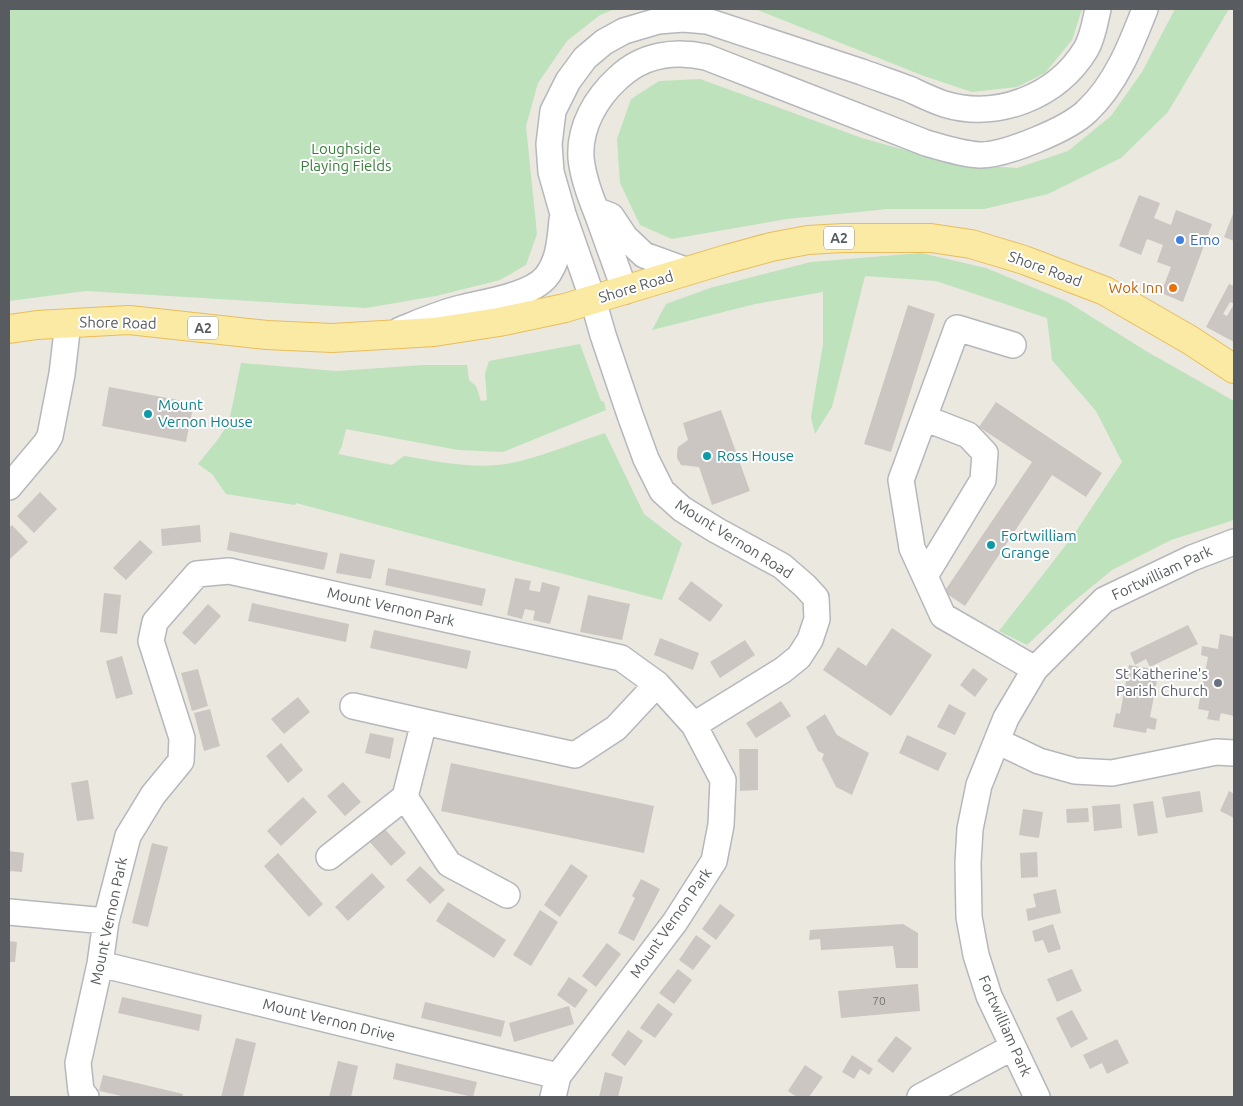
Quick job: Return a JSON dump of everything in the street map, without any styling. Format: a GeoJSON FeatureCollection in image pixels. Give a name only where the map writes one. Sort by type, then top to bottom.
{"type":"FeatureCollection","features":[{"type":"Feature","properties":{"kind":"main road","name":"Shore Road"},"geometry":{"type":"LineString","coordinates":[[9,329],[37,325],[129,320],[267,334],[332,338],[434,332],[498,322],[565,308],[771,247],[808,240],[932,238],[971,244],[1024,260],[1105,292],[1181,335],[1234,369]]}},
{"type":"Feature","properties":{"kind":"street","name":"Mount Vernon Road"},"geometry":{"type":"LineString","coordinates":[[694,725],[783,670],[799,657],[810,640],[817,619],[816,598],[782,566],[682,509],[662,491],[646,459],[603,335],[551,172],[549,144],[554,111],[568,80],[585,58],[604,42],[624,31],[658,20],[707,20],[892,82],[944,104],[985,109],[1011,105],[1032,98],[1049,88],[1069,70],[1086,48],[1094,28],[1098,9]]}},
{"type":"Feature","properties":{"kind":"street"},"geometry":{"type":"LineString","coordinates":[[624,291],[588,186],[581,157],[584,131],[596,101],[604,90],[627,69],[649,59],[674,53],[706,57],[926,143],[941,148],[979,155],[1022,146],[1054,131],[1087,112],[1119,69],[1145,9]]}},
{"type":"Feature","properties":{"kind":"street"},"geometry":{"type":"LineString","coordinates":[[596,210],[611,216],[625,237],[644,255],[688,271]]}},
{"type":"Feature","properties":{"kind":"street"},"geometry":{"type":"LineString","coordinates":[[381,336],[459,308],[526,291],[545,279],[555,262],[560,242],[563,214]]}},
{"type":"Feature","properties":{"kind":"street"},"geometry":{"type":"LineString","coordinates":[[9,487],[50,436],[60,387],[68,323]]}},
{"type":"Feature","properties":{"kind":"street"},"geometry":{"type":"LineString","coordinates":[[1012,346],[957,328],[901,480],[912,548],[943,616],[1035,669]]}},
{"type":"Feature","properties":{"kind":"street"},"geometry":{"type":"LineString","coordinates":[[924,418],[968,435],[985,453],[983,480],[925,576]]}},
{"type":"Feature","properties":{"kind":"street","name":"Fortwilliam Park"},"geometry":{"type":"LineString","coordinates":[[1037,1097],[989,996],[976,955],[969,917],[968,864],[970,829],[979,786],[1006,718],[1035,669],[1104,600],[1192,558],[1234,542]]}},
{"type":"Feature","properties":{"kind":"street","name":"Mount Vernon Park"},"geometry":{"type":"LineString","coordinates":[[86,1097],[81,1091],[78,1063],[100,964],[106,921],[128,836],[153,795],[181,761],[182,738],[151,641],[155,622],[197,574],[229,571],[620,658],[657,684],[694,725],[723,780],[721,825],[714,861],[675,922],[556,1086]]}},
{"type":"Feature","properties":{"kind":"street"},"geometry":{"type":"LineString","coordinates":[[352,706],[575,755],[616,728],[657,684]]}},
{"type":"Feature","properties":{"kind":"street"},"geometry":{"type":"LineString","coordinates":[[329,857],[405,797],[424,722]]}},
{"type":"Feature","properties":{"kind":"street"},"geometry":{"type":"LineString","coordinates":[[998,740],[1039,761],[1075,771],[1112,773],[1207,754],[1234,753]]}},
{"type":"Feature","properties":{"kind":"street"},"geometry":{"type":"LineString","coordinates":[[405,797],[449,864],[507,895]]}},
{"type":"Feature","properties":{"kind":"street"},"geometry":{"type":"LineString","coordinates":[[9,912],[106,921]]}},
{"type":"Feature","properties":{"kind":"street","name":"Mount Vernon Drive"},"geometry":{"type":"LineString","coordinates":[[100,964],[556,1086]]}},
{"type":"Feature","properties":{"kind":"street"},"geometry":{"type":"LineString","coordinates":[[920,1097],[1013,1047]]}},
{"type":"Feature","properties":{"kind":"green space","name":"Loughside Playing Fields"},"geometry":{"type":"Polygon","coordinates":[[[9,9],[615,9],[600,15],[567,41],[538,83],[526,126],[537,234],[526,265],[500,280],[436,296],[366,308],[86,291],[9,301],[9,9]]]}},
{"type":"Feature","properties":{"kind":"green space"},"geometry":{"type":"Polygon","coordinates":[[[755,9],[1082,9],[1072,40],[1045,73],[1017,87],[972,92],[924,76],[755,9]]]}},
{"type":"Feature","properties":{"kind":"green space"},"geometry":{"type":"Polygon","coordinates":[[[1175,9],[1229,9],[1168,112],[1121,158],[1048,194],[984,209],[888,209],[787,219],[672,239],[640,225],[620,183],[617,139],[631,99],[659,81],[700,79],[862,138],[955,164],[1017,168],[1068,151],[1111,116],[1142,72],[1175,9]]]}},
{"type":"Feature","properties":{"kind":"green space"},"geometry":{"type":"Polygon","coordinates":[[[921,253],[986,268],[1066,301],[1146,351],[1234,401],[1234,520],[1171,540],[1112,570],[1067,607],[1027,645],[999,631],[1073,536],[1122,462],[1096,411],[1052,360],[1047,318],[936,281],[865,276],[832,407],[815,434],[811,417],[823,344],[823,292],[755,304],[652,330],[666,304],[710,288],[811,262],[921,253]]]}},
{"type":"Feature","properties":{"kind":"green space"},"geometry":{"type":"Polygon","coordinates":[[[580,344],[606,410],[503,452],[458,450],[346,429],[338,454],[392,465],[404,456],[463,465],[486,466],[524,460],[605,433],[644,514],[682,543],[662,600],[296,503],[295,505],[226,494],[212,474],[198,464],[229,422],[241,363],[337,371],[423,365],[467,365],[469,380],[476,386],[481,401],[487,400],[485,374],[489,361],[580,344]]]}},
{"type":"Feature","properties":{"kind":"building"},"geometry":{"type":"Polygon","coordinates":[[[1139,195],[1160,203],[1154,218],[1171,225],[1176,210],[1212,224],[1183,302],[1161,293],[1171,267],[1157,262],[1163,245],[1147,239],[1141,255],[1119,246],[1139,195]]]}},
{"type":"Feature","properties":{"kind":"building"},"geometry":{"type":"Polygon","coordinates":[[[1234,211],[1234,241],[1224,237],[1234,211]]]}},
{"type":"Feature","properties":{"kind":"building"},"geometry":{"type":"Polygon","coordinates":[[[1229,284],[1234,286],[1234,304],[1234,342],[1206,327],[1229,284]],[[1230,302],[1223,314],[1227,316],[1234,304],[1230,302]]]}},
{"type":"Feature","properties":{"kind":"building"},"geometry":{"type":"Polygon","coordinates":[[[908,305],[935,314],[891,452],[864,444],[908,305]]]}},
{"type":"Feature","properties":{"kind":"building","name":"Mount Vernon House"},"geometry":{"type":"Polygon","coordinates":[[[109,387],[194,403],[186,442],[102,426],[109,387]]]}},
{"type":"Feature","properties":{"kind":"building","name":"Fortwilliam Grange"},"geometry":{"type":"Polygon","coordinates":[[[996,402],[1102,473],[1086,497],[1052,475],[965,606],[944,592],[1032,462],[979,427],[996,402]]]}},
{"type":"Feature","properties":{"kind":"building","name":"Ross House"},"geometry":{"type":"Polygon","coordinates":[[[721,410],[750,491],[712,505],[699,467],[681,465],[677,458],[677,453],[678,447],[688,440],[683,423],[721,410]]]}},
{"type":"Feature","properties":{"kind":"building"},"geometry":{"type":"Polygon","coordinates":[[[40,492],[57,509],[34,533],[17,516],[40,492]]]}},
{"type":"Feature","properties":{"kind":"building"},"geometry":{"type":"Polygon","coordinates":[[[12,525],[28,542],[9,560],[9,528],[12,525]]]}},
{"type":"Feature","properties":{"kind":"building"},"geometry":{"type":"Polygon","coordinates":[[[200,525],[201,542],[162,546],[161,529],[200,525]]]}},
{"type":"Feature","properties":{"kind":"building"},"geometry":{"type":"Polygon","coordinates":[[[230,532],[328,553],[324,570],[227,550],[230,532]]]}},
{"type":"Feature","properties":{"kind":"building"},"geometry":{"type":"Polygon","coordinates":[[[140,540],[153,552],[126,580],[113,568],[140,540]]]}},
{"type":"Feature","properties":{"kind":"building"},"geometry":{"type":"Polygon","coordinates":[[[340,553],[375,560],[371,579],[336,573],[340,553]]]}},
{"type":"Feature","properties":{"kind":"building"},"geometry":{"type":"Polygon","coordinates":[[[388,568],[486,589],[482,606],[385,585],[388,568]]]}},
{"type":"Feature","properties":{"kind":"building"},"geometry":{"type":"Polygon","coordinates":[[[515,578],[531,581],[529,590],[540,592],[542,582],[560,587],[550,624],[533,620],[535,611],[525,609],[522,619],[507,615],[515,578]]]}},
{"type":"Feature","properties":{"kind":"building"},"geometry":{"type":"Polygon","coordinates":[[[691,581],[723,605],[710,622],[678,599],[691,581]]]}},
{"type":"Feature","properties":{"kind":"building"},"geometry":{"type":"Polygon","coordinates":[[[104,593],[121,595],[117,634],[100,632],[104,593]]]}},
{"type":"Feature","properties":{"kind":"building"},"geometry":{"type":"Polygon","coordinates":[[[588,595],[630,604],[622,640],[580,632],[588,595]]]}},
{"type":"Feature","properties":{"kind":"building"},"geometry":{"type":"Polygon","coordinates":[[[252,603],[349,624],[346,642],[248,621],[252,603]]]}},
{"type":"Feature","properties":{"kind":"building"},"geometry":{"type":"Polygon","coordinates":[[[208,604],[221,616],[195,645],[182,633],[208,604]]]}},
{"type":"Feature","properties":{"kind":"building"},"geometry":{"type":"Polygon","coordinates":[[[1188,625],[1198,644],[1150,667],[1146,659],[1135,665],[1130,653],[1188,625]]]}},
{"type":"Feature","properties":{"kind":"building"},"geometry":{"type":"Polygon","coordinates":[[[892,628],[932,655],[891,716],[823,670],[838,647],[866,666],[892,628]]]}},
{"type":"Feature","properties":{"kind":"building"},"geometry":{"type":"Polygon","coordinates":[[[374,630],[471,651],[467,669],[370,648],[374,630]]]}},
{"type":"Feature","properties":{"kind":"building","name":"St Katherine's Parish Church"},"geometry":{"type":"Polygon","coordinates":[[[1220,634],[1234,637],[1234,716],[1221,713],[1219,721],[1207,719],[1209,711],[1198,709],[1208,657],[1201,655],[1202,646],[1218,649],[1220,634]]]}},
{"type":"Feature","properties":{"kind":"building"},"geometry":{"type":"Polygon","coordinates":[[[660,638],[699,653],[693,670],[654,655],[660,638]]]}},
{"type":"Feature","properties":{"kind":"building"},"geometry":{"type":"Polygon","coordinates":[[[745,640],[755,655],[720,678],[710,662],[745,640]]]}},
{"type":"Feature","properties":{"kind":"building"},"geometry":{"type":"Polygon","coordinates":[[[122,656],[133,694],[116,699],[106,661],[122,656]]]}},
{"type":"Feature","properties":{"kind":"building"},"geometry":{"type":"Polygon","coordinates":[[[1129,665],[1159,670],[1150,717],[1157,719],[1155,730],[1147,728],[1146,733],[1113,727],[1116,713],[1120,714],[1129,665]]]}},
{"type":"Feature","properties":{"kind":"building"},"geometry":{"type":"Polygon","coordinates":[[[973,668],[988,679],[975,697],[960,685],[973,668]]]}},
{"type":"Feature","properties":{"kind":"building"},"geometry":{"type":"Polygon","coordinates":[[[198,669],[208,706],[192,711],[181,673],[198,669]]]}},
{"type":"Feature","properties":{"kind":"building"},"geometry":{"type":"Polygon","coordinates":[[[298,697],[310,712],[284,734],[271,719],[298,697]]]}},
{"type":"Feature","properties":{"kind":"building"},"geometry":{"type":"Polygon","coordinates":[[[781,701],[791,716],[756,738],[746,723],[781,701]]]}},
{"type":"Feature","properties":{"kind":"building"},"geometry":{"type":"Polygon","coordinates":[[[949,704],[966,713],[955,735],[937,727],[949,704]]]}},
{"type":"Feature","properties":{"kind":"building"},"geometry":{"type":"Polygon","coordinates":[[[210,709],[220,746],[204,751],[194,713],[210,709]]]}},
{"type":"Feature","properties":{"kind":"building"},"geometry":{"type":"Polygon","coordinates":[[[825,714],[837,735],[869,753],[852,795],[836,787],[822,759],[824,754],[818,751],[806,727],[825,714]]]}},
{"type":"Feature","properties":{"kind":"building"},"geometry":{"type":"Polygon","coordinates":[[[370,733],[394,738],[390,759],[365,753],[370,733]]]}},
{"type":"Feature","properties":{"kind":"building"},"geometry":{"type":"Polygon","coordinates":[[[907,735],[947,753],[938,771],[899,753],[907,735]]]}},
{"type":"Feature","properties":{"kind":"building"},"geometry":{"type":"Polygon","coordinates":[[[281,743],[303,770],[288,783],[266,756],[281,743]]]}},
{"type":"Feature","properties":{"kind":"building"},"geometry":{"type":"Polygon","coordinates":[[[739,749],[758,749],[758,790],[740,791],[739,749]]]}},
{"type":"Feature","properties":{"kind":"building"},"geometry":{"type":"Polygon","coordinates":[[[451,763],[654,806],[644,853],[441,811],[451,763]]]}},
{"type":"Feature","properties":{"kind":"building"},"geometry":{"type":"Polygon","coordinates":[[[88,780],[94,819],[77,821],[71,783],[88,780]]]}},
{"type":"Feature","properties":{"kind":"building"},"geometry":{"type":"Polygon","coordinates":[[[343,782],[361,802],[345,816],[327,796],[343,782]]]}},
{"type":"Feature","properties":{"kind":"building"},"geometry":{"type":"Polygon","coordinates":[[[1200,791],[1203,812],[1166,818],[1162,797],[1200,791]]]}},
{"type":"Feature","properties":{"kind":"building"},"geometry":{"type":"Polygon","coordinates":[[[1229,791],[1234,794],[1234,818],[1220,811],[1229,791]]]}},
{"type":"Feature","properties":{"kind":"building"},"geometry":{"type":"Polygon","coordinates":[[[303,797],[317,812],[281,846],[267,831],[303,797]]]}},
{"type":"Feature","properties":{"kind":"building"},"geometry":{"type":"Polygon","coordinates":[[[1153,801],[1158,833],[1138,836],[1133,804],[1153,801]]]}},
{"type":"Feature","properties":{"kind":"building"},"geometry":{"type":"Polygon","coordinates":[[[1120,804],[1122,828],[1094,831],[1092,806],[1120,804]]]}},
{"type":"Feature","properties":{"kind":"building"},"geometry":{"type":"Polygon","coordinates":[[[1088,808],[1089,822],[1067,823],[1066,809],[1088,808]]]}},
{"type":"Feature","properties":{"kind":"building"},"geometry":{"type":"Polygon","coordinates":[[[1023,809],[1043,812],[1039,838],[1019,835],[1023,809]]]}},
{"type":"Feature","properties":{"kind":"building"},"geometry":{"type":"Polygon","coordinates":[[[383,827],[406,853],[391,866],[368,840],[383,827]]]}},
{"type":"Feature","properties":{"kind":"building"},"geometry":{"type":"Polygon","coordinates":[[[152,843],[168,847],[148,927],[132,923],[152,843]]]}},
{"type":"Feature","properties":{"kind":"building"},"geometry":{"type":"Polygon","coordinates":[[[9,851],[24,853],[22,872],[9,871],[9,851]]]}},
{"type":"Feature","properties":{"kind":"building"},"geometry":{"type":"Polygon","coordinates":[[[1037,852],[1038,877],[1021,878],[1020,853],[1037,852]]]}},
{"type":"Feature","properties":{"kind":"building"},"geometry":{"type":"Polygon","coordinates":[[[278,853],[323,904],[309,917],[264,866],[278,853]]]}},
{"type":"Feature","properties":{"kind":"building"},"geometry":{"type":"Polygon","coordinates":[[[571,864],[588,876],[560,917],[544,905],[571,864]]]}},
{"type":"Feature","properties":{"kind":"building"},"geometry":{"type":"Polygon","coordinates":[[[420,866],[445,890],[430,904],[406,880],[420,866]]]}},
{"type":"Feature","properties":{"kind":"building"},"geometry":{"type":"Polygon","coordinates":[[[372,873],[385,887],[348,921],[335,907],[372,873]]]}},
{"type":"Feature","properties":{"kind":"building"},"geometry":{"type":"Polygon","coordinates":[[[641,879],[660,889],[634,941],[618,933],[635,898],[632,896],[641,879]]]}},
{"type":"Feature","properties":{"kind":"building"},"geometry":{"type":"Polygon","coordinates":[[[1056,889],[1061,913],[1028,921],[1026,909],[1036,907],[1033,894],[1056,889]]]}},
{"type":"Feature","properties":{"kind":"building"},"geometry":{"type":"Polygon","coordinates":[[[448,902],[506,940],[494,958],[436,921],[448,902]]]}},
{"type":"Feature","properties":{"kind":"building"},"geometry":{"type":"Polygon","coordinates":[[[720,904],[735,915],[716,940],[702,929],[720,904]]]}},
{"type":"Feature","properties":{"kind":"building"},"geometry":{"type":"Polygon","coordinates":[[[540,910],[558,922],[531,966],[513,955],[540,910]]]}},
{"type":"Feature","properties":{"kind":"building"},"geometry":{"type":"Polygon","coordinates":[[[903,924],[918,933],[918,968],[896,968],[893,946],[821,950],[820,939],[809,940],[810,930],[903,924]]]}},
{"type":"Feature","properties":{"kind":"building"},"geometry":{"type":"Polygon","coordinates":[[[1053,924],[1061,949],[1048,953],[1043,940],[1035,942],[1032,931],[1053,924]]]}},
{"type":"Feature","properties":{"kind":"building"},"geometry":{"type":"Polygon","coordinates":[[[696,935],[711,946],[693,970],[679,960],[696,935]]]}},
{"type":"Feature","properties":{"kind":"building"},"geometry":{"type":"Polygon","coordinates":[[[9,941],[17,942],[15,962],[9,962],[9,941]]]}},
{"type":"Feature","properties":{"kind":"building"},"geometry":{"type":"Polygon","coordinates":[[[607,943],[621,954],[596,987],[582,976],[607,943]]]}},
{"type":"Feature","properties":{"kind":"building"},"geometry":{"type":"Polygon","coordinates":[[[678,969],[692,980],[674,1004],[659,993],[678,969]]]}},
{"type":"Feature","properties":{"kind":"building"},"geometry":{"type":"Polygon","coordinates":[[[1072,969],[1082,991],[1057,1002],[1047,979],[1072,969]]]}},
{"type":"Feature","properties":{"kind":"building"},"geometry":{"type":"Polygon","coordinates":[[[569,977],[588,990],[575,1008],[557,995],[569,977]]]}},
{"type":"Feature","properties":{"kind":"building"},"geometry":{"type":"Polygon","coordinates":[[[918,984],[920,1011],[841,1018],[838,991],[918,984]]]}},
{"type":"Feature","properties":{"kind":"building"},"geometry":{"type":"Polygon","coordinates":[[[122,997],[202,1015],[199,1031],[118,1013],[122,997]]]}},
{"type":"Feature","properties":{"kind":"building"},"geometry":{"type":"Polygon","coordinates":[[[425,1002],[505,1021],[501,1037],[421,1018],[425,1002]]]}},
{"type":"Feature","properties":{"kind":"building"},"geometry":{"type":"Polygon","coordinates":[[[658,1003],[673,1014],[655,1038],[640,1028],[658,1003]]]}},
{"type":"Feature","properties":{"kind":"building"},"geometry":{"type":"Polygon","coordinates":[[[569,1006],[574,1024],[514,1042],[509,1023],[569,1006]]]}},
{"type":"Feature","properties":{"kind":"building"},"geometry":{"type":"Polygon","coordinates":[[[1072,1010],[1088,1039],[1071,1048],[1056,1018],[1072,1010]]]}},
{"type":"Feature","properties":{"kind":"building"},"geometry":{"type":"Polygon","coordinates":[[[628,1030],[643,1041],[625,1066],[611,1055],[628,1030]]]}},
{"type":"Feature","properties":{"kind":"building"},"geometry":{"type":"Polygon","coordinates":[[[896,1036],[912,1048],[893,1073],[877,1061],[896,1036]]]}},
{"type":"Feature","properties":{"kind":"building"},"geometry":{"type":"Polygon","coordinates":[[[236,1038],[256,1043],[243,1097],[221,1097],[236,1038]]]}},
{"type":"Feature","properties":{"kind":"building"},"geometry":{"type":"Polygon","coordinates":[[[1117,1039],[1129,1063],[1107,1074],[1102,1063],[1090,1069],[1083,1055],[1117,1039]]]}},
{"type":"Feature","properties":{"kind":"building"},"geometry":{"type":"Polygon","coordinates":[[[852,1055],[873,1069],[869,1075],[860,1069],[854,1079],[842,1072],[852,1055]]]}},
{"type":"Feature","properties":{"kind":"building"},"geometry":{"type":"Polygon","coordinates":[[[338,1061],[358,1066],[351,1097],[329,1097],[338,1061]]]}},
{"type":"Feature","properties":{"kind":"building"},"geometry":{"type":"Polygon","coordinates":[[[396,1063],[477,1082],[473,1097],[393,1079],[396,1063]]]}},
{"type":"Feature","properties":{"kind":"building"},"geometry":{"type":"Polygon","coordinates":[[[805,1065],[823,1077],[809,1097],[797,1097],[788,1091],[805,1065]]]}},
{"type":"Feature","properties":{"kind":"building"},"geometry":{"type":"Polygon","coordinates":[[[605,1072],[623,1077],[618,1097],[599,1097],[605,1072]]]}},
{"type":"Feature","properties":{"kind":"building"},"geometry":{"type":"Polygon","coordinates":[[[103,1075],[183,1094],[182,1097],[126,1097],[99,1091],[103,1075]]]}},
{"type":"Feature","properties":{"kind":"place","name":"Emo"},"geometry":{"type":"Point","coordinates":[1180,240]}},
{"type":"Feature","properties":{"kind":"place","name":"Wok Inn"},"geometry":{"type":"Point","coordinates":[1173,288]}},
{"type":"Feature","properties":{"kind":"place","name":"Mount Vernon House"},"geometry":{"type":"Point","coordinates":[148,414]}},
{"type":"Feature","properties":{"kind":"place","name":"Ross House"},"geometry":{"type":"Point","coordinates":[707,456]}},
{"type":"Feature","properties":{"kind":"place","name":"Fortwilliam Grange"},"geometry":{"type":"Point","coordinates":[991,545]}},
{"type":"Feature","properties":{"kind":"place","name":"St Katherine's Parish Church"},"geometry":{"type":"Point","coordinates":[1218,683]}}]}
